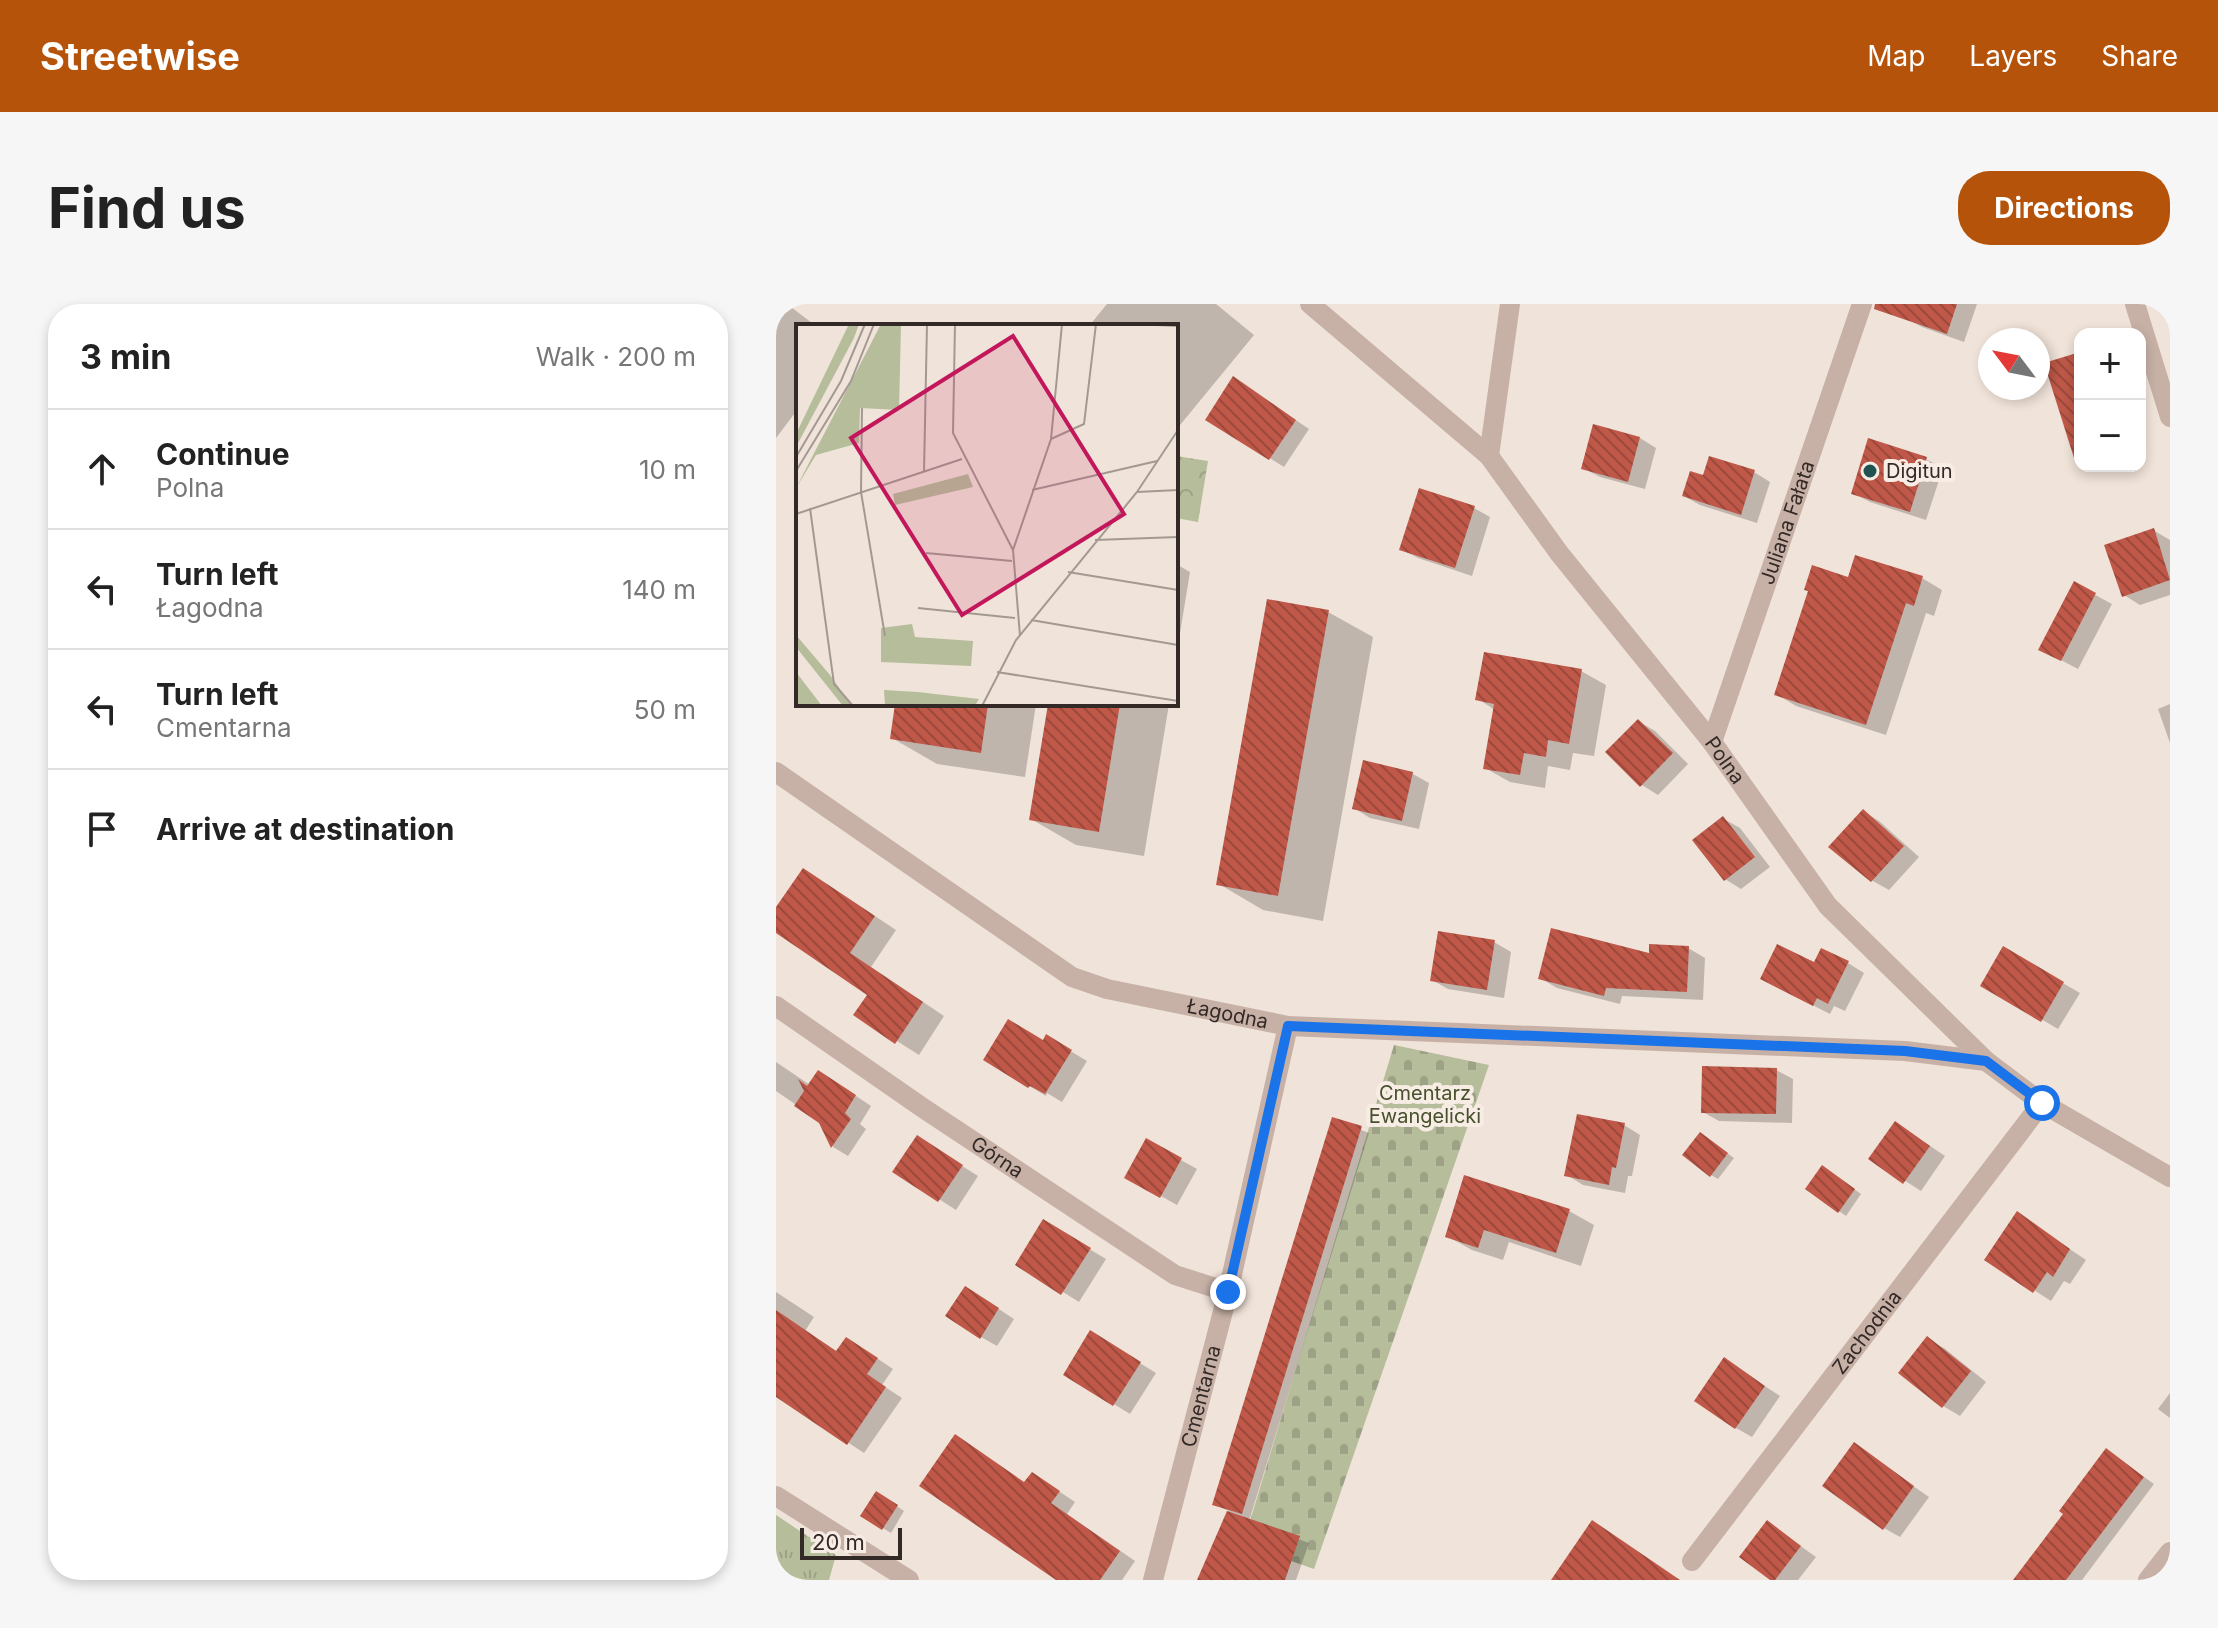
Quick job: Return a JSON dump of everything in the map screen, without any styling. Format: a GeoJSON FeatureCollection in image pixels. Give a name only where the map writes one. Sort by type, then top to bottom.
{"type":"FeatureCollection","features":[{"type":"Feature","properties":{"kind":"street","name":"Polna"},"geometry":{"type":"LineString","coordinates":[[1310,304],[1489,456],[1559,553],[1712,742],[1828,906],[1986,1061],[2042,1103],[2170,1177]]}},
{"type":"Feature","properties":{"kind":"street"},"geometry":{"type":"LineString","coordinates":[[1489,456],[1510,304]]}},
{"type":"Feature","properties":{"kind":"street","name":"Juliana Fałata"},"geometry":{"type":"LineString","coordinates":[[1712,742],[1862,304]]}},
{"type":"Feature","properties":{"kind":"street"},"geometry":{"type":"LineString","coordinates":[[2135,304],[2170,417]]}},
{"type":"Feature","properties":{"kind":"street","name":"Łagodna"},"geometry":{"type":"LineString","coordinates":[[776,772],[1072,977],[1107,989],[1288,1026],[1905,1051],[1986,1061]]}},
{"type":"Feature","properties":{"kind":"street","name":"Górna"},"geometry":{"type":"LineString","coordinates":[[776,1006],[923,1108],[1175,1275],[1228,1292]]}},
{"type":"Feature","properties":{"kind":"street","name":"Cmentarna"},"geometry":{"type":"LineString","coordinates":[[1153,1580],[1228,1292],[1288,1026]]}},
{"type":"Feature","properties":{"kind":"street","name":"Zachodnia"},"geometry":{"type":"LineString","coordinates":[[1692,1561],[2042,1103]]}},
{"type":"Feature","properties":{"kind":"street"},"geometry":{"type":"LineString","coordinates":[[776,1496],[909,1580]]}},
{"type":"Feature","properties":{"kind":"street"},"geometry":{"type":"LineString","coordinates":[[2148,1580],[2170,1552]]}},
{"type":"Feature","properties":{"kind":"green space"},"geometry":{"type":"Polygon","coordinates":[[[1178,456],[1208,461],[1198,522],[1178,518],[1178,456]]]}},
{"type":"Feature","properties":{"kind":"green space","name":"Cmentarz Ewangelicki"},"geometry":{"type":"Polygon","coordinates":[[[1394,1045],[1489,1065],[1314,1569],[1243,1544],[1394,1045]]]}},
{"type":"Feature","properties":{"kind":"green space"},"geometry":{"type":"Polygon","coordinates":[[[776,1515],[836,1555],[829,1580],[776,1580],[776,1515]]]}},
{"type":"Feature","properties":{"kind":"building"},"geometry":{"type":"Polygon","coordinates":[[[1875,304],[1957,304],[1947,334],[1874,309],[1875,304]]]}},
{"type":"Feature","properties":{"kind":"building"},"geometry":{"type":"Polygon","coordinates":[[[2074,354],[2074,458],[2050,382],[2050,361],[2074,354]]]}},
{"type":"Feature","properties":{"kind":"building"},"geometry":{"type":"Polygon","coordinates":[[[1233,376],[1296,420],[1269,460],[1205,420],[1233,376]]]}},
{"type":"Feature","properties":{"kind":"building"},"geometry":{"type":"Polygon","coordinates":[[[1593,424],[1640,437],[1628,482],[1581,469],[1593,424]]]}},
{"type":"Feature","properties":{"kind":"building"},"geometry":{"type":"Polygon","coordinates":[[[1868,438],[1927,457],[1910,512],[1851,494],[1868,438]]]}},
{"type":"Feature","properties":{"kind":"building"},"geometry":{"type":"Polygon","coordinates":[[[1709,456],[1755,470],[1741,515],[1682,496],[1690,471],[1703,475],[1709,456]]]}},
{"type":"Feature","properties":{"kind":"building"},"geometry":{"type":"Polygon","coordinates":[[[1419,488],[1475,506],[1455,568],[1399,550],[1419,488]]]}},
{"type":"Feature","properties":{"kind":"building"},"geometry":{"type":"Polygon","coordinates":[[[2154,528],[2170,580],[2122,597],[2104,545],[2154,528]]]}},
{"type":"Feature","properties":{"kind":"building"},"geometry":{"type":"Polygon","coordinates":[[[1855,555],[1923,576],[1914,606],[1906,603],[1866,725],[1774,695],[1808,591],[1804,590],[1812,565],[1848,577],[1855,555]]]}},
{"type":"Feature","properties":{"kind":"building"},"geometry":{"type":"Polygon","coordinates":[[[2074,581],[2096,593],[2061,661],[2038,650],[2074,581]]]}},
{"type":"Feature","properties":{"kind":"building"},"geometry":{"type":"Polygon","coordinates":[[[1267,599],[1329,610],[1278,896],[1216,885],[1267,599]]]}},
{"type":"Feature","properties":{"kind":"building"},"geometry":{"type":"Polygon","coordinates":[[[1484,652],[1582,669],[1569,744],[1548,740],[1546,757],[1524,753],[1520,775],[1483,769],[1494,704],[1475,700],[1484,652]]]}},
{"type":"Feature","properties":{"kind":"building"},"geometry":{"type":"Polygon","coordinates":[[[895,706],[988,706],[981,753],[890,739],[895,706]]]}},
{"type":"Feature","properties":{"kind":"building"},"geometry":{"type":"Polygon","coordinates":[[[1048,706],[1120,706],[1099,832],[1029,820],[1048,706]]]}},
{"type":"Feature","properties":{"kind":"building"},"geometry":{"type":"Polygon","coordinates":[[[1638,719],[1673,753],[1640,787],[1605,752],[1638,719]]]}},
{"type":"Feature","properties":{"kind":"building"},"geometry":{"type":"Polygon","coordinates":[[[1363,760],[1413,772],[1402,821],[1352,809],[1363,760]]]}},
{"type":"Feature","properties":{"kind":"building"},"geometry":{"type":"Polygon","coordinates":[[[1863,809],[1904,846],[1871,882],[1828,847],[1863,809]]]}},
{"type":"Feature","properties":{"kind":"building"},"geometry":{"type":"Polygon","coordinates":[[[1723,816],[1755,857],[1724,881],[1692,840],[1723,816]]]}},
{"type":"Feature","properties":{"kind":"building"},"geometry":{"type":"Polygon","coordinates":[[[803,868],[875,916],[850,953],[923,1002],[895,1044],[853,1015],[867,995],[776,933],[776,907],[803,868]]]}},
{"type":"Feature","properties":{"kind":"building"},"geometry":{"type":"Polygon","coordinates":[[[1551,928],[1649,953],[1649,944],[1689,946],[1687,992],[1606,988],[1604,996],[1538,979],[1551,928]]]}},
{"type":"Feature","properties":{"kind":"building"},"geometry":{"type":"Polygon","coordinates":[[[1438,931],[1495,940],[1487,990],[1430,981],[1438,931]]]}},
{"type":"Feature","properties":{"kind":"building"},"geometry":{"type":"Polygon","coordinates":[[[1777,944],[1814,962],[1821,948],[1849,961],[1828,1004],[1817,998],[1813,1006],[1760,979],[1777,944]]]}},
{"type":"Feature","properties":{"kind":"building"},"geometry":{"type":"Polygon","coordinates":[[[2003,946],[2064,982],[2041,1022],[1980,986],[2003,946]]]}},
{"type":"Feature","properties":{"kind":"building"},"geometry":{"type":"Polygon","coordinates":[[[1008,1019],[1043,1040],[1046,1034],[1072,1050],[1045,1094],[1030,1086],[1028,1088],[983,1060],[1008,1019]]]}},
{"type":"Feature","properties":{"kind":"building"},"geometry":{"type":"Polygon","coordinates":[[[1702,1066],[1777,1068],[1776,1114],[1701,1113],[1702,1066]]]}},
{"type":"Feature","properties":{"kind":"building"},"geometry":{"type":"Polygon","coordinates":[[[818,1070],[856,1095],[845,1113],[851,1119],[831,1148],[819,1123],[794,1106],[804,1091],[798,1079],[807,1086],[818,1070]]]}},
{"type":"Feature","properties":{"kind":"building"},"geometry":{"type":"Polygon","coordinates":[[[1577,1114],[1625,1123],[1616,1168],[1612,1167],[1609,1185],[1564,1176],[1577,1114]]]}},
{"type":"Feature","properties":{"kind":"building"},"geometry":{"type":"Polygon","coordinates":[[[1332,1117],[1362,1126],[1242,1514],[1212,1505],[1332,1117]]]}},
{"type":"Feature","properties":{"kind":"building"},"geometry":{"type":"Polygon","coordinates":[[[1895,1121],[1930,1146],[1903,1184],[1868,1159],[1895,1121]]]}},
{"type":"Feature","properties":{"kind":"building"},"geometry":{"type":"Polygon","coordinates":[[[1700,1132],[1728,1153],[1710,1177],[1682,1155],[1700,1132]]]}},
{"type":"Feature","properties":{"kind":"building"},"geometry":{"type":"Polygon","coordinates":[[[917,1135],[963,1165],[938,1202],[892,1172],[917,1135]]]}},
{"type":"Feature","properties":{"kind":"building"},"geometry":{"type":"Polygon","coordinates":[[[1146,1138],[1182,1158],[1160,1198],[1124,1178],[1146,1138]]]}},
{"type":"Feature","properties":{"kind":"building"},"geometry":{"type":"Polygon","coordinates":[[[1822,1165],[1855,1189],[1838,1213],[1805,1189],[1822,1165]]]}},
{"type":"Feature","properties":{"kind":"building"},"geometry":{"type":"Polygon","coordinates":[[[1464,1175],[1570,1209],[1556,1253],[1484,1230],[1478,1248],[1445,1237],[1464,1175]]]}},
{"type":"Feature","properties":{"kind":"building"},"geometry":{"type":"Polygon","coordinates":[[[2017,1211],[2070,1249],[2053,1277],[2047,1272],[2033,1293],[1984,1260],[2017,1211]]]}},
{"type":"Feature","properties":{"kind":"building"},"geometry":{"type":"Polygon","coordinates":[[[1043,1219],[1091,1248],[1061,1295],[1015,1265],[1043,1219]]]}},
{"type":"Feature","properties":{"kind":"building"},"geometry":{"type":"Polygon","coordinates":[[[965,1286],[999,1308],[980,1339],[945,1316],[965,1286]]]}},
{"type":"Feature","properties":{"kind":"building"},"geometry":{"type":"Polygon","coordinates":[[[776,1310],[836,1351],[846,1337],[878,1358],[867,1374],[886,1387],[847,1445],[776,1397],[776,1310]]]}},
{"type":"Feature","properties":{"kind":"building"},"geometry":{"type":"Polygon","coordinates":[[[1090,1330],[1141,1362],[1113,1406],[1063,1375],[1090,1330]]]}},
{"type":"Feature","properties":{"kind":"building"},"geometry":{"type":"Polygon","coordinates":[[[1927,1336],[1971,1371],[1942,1408],[1898,1373],[1927,1336]]]}},
{"type":"Feature","properties":{"kind":"building"},"geometry":{"type":"Polygon","coordinates":[[[1724,1357],[1765,1386],[1735,1429],[1694,1401],[1724,1357]]]}},
{"type":"Feature","properties":{"kind":"building"},"geometry":{"type":"Polygon","coordinates":[[[955,1434],[1024,1482],[1032,1472],[1060,1491],[1051,1503],[1120,1551],[1100,1580],[1056,1580],[919,1486],[955,1434]]]}},
{"type":"Feature","properties":{"kind":"building"},"geometry":{"type":"Polygon","coordinates":[[[1854,1442],[1914,1486],[1883,1530],[1822,1486],[1854,1442]]]}},
{"type":"Feature","properties":{"kind":"building"},"geometry":{"type":"Polygon","coordinates":[[[2106,1448],[2144,1477],[2066,1580],[2013,1580],[2063,1514],[2059,1511],[2106,1448]]]}},
{"type":"Feature","properties":{"kind":"building"},"geometry":{"type":"Polygon","coordinates":[[[876,1491],[898,1505],[882,1530],[860,1516],[876,1491]]]}},
{"type":"Feature","properties":{"kind":"building"},"geometry":{"type":"Polygon","coordinates":[[[1227,1511],[1300,1536],[1285,1580],[1197,1580],[1227,1511]]]}},
{"type":"Feature","properties":{"kind":"building"},"geometry":{"type":"Polygon","coordinates":[[[1592,1520],[1680,1580],[1551,1580],[1592,1520]]]}},
{"type":"Feature","properties":{"kind":"building"},"geometry":{"type":"Polygon","coordinates":[[[1767,1520],[1801,1546],[1775,1580],[1770,1580],[1739,1557],[1767,1520]]]}},
{"type":"Feature","properties":{"kind":"place","name":"Digitun"},"geometry":{"type":"Point","coordinates":[1870,471]}},
{"type":"Feature","properties":{"kind":"route"},"geometry":{"type":"LineString","coordinates":[[1228,1292],[1288,1026],[1905,1051],[1986,1061],[2042,1103]]}}]}
